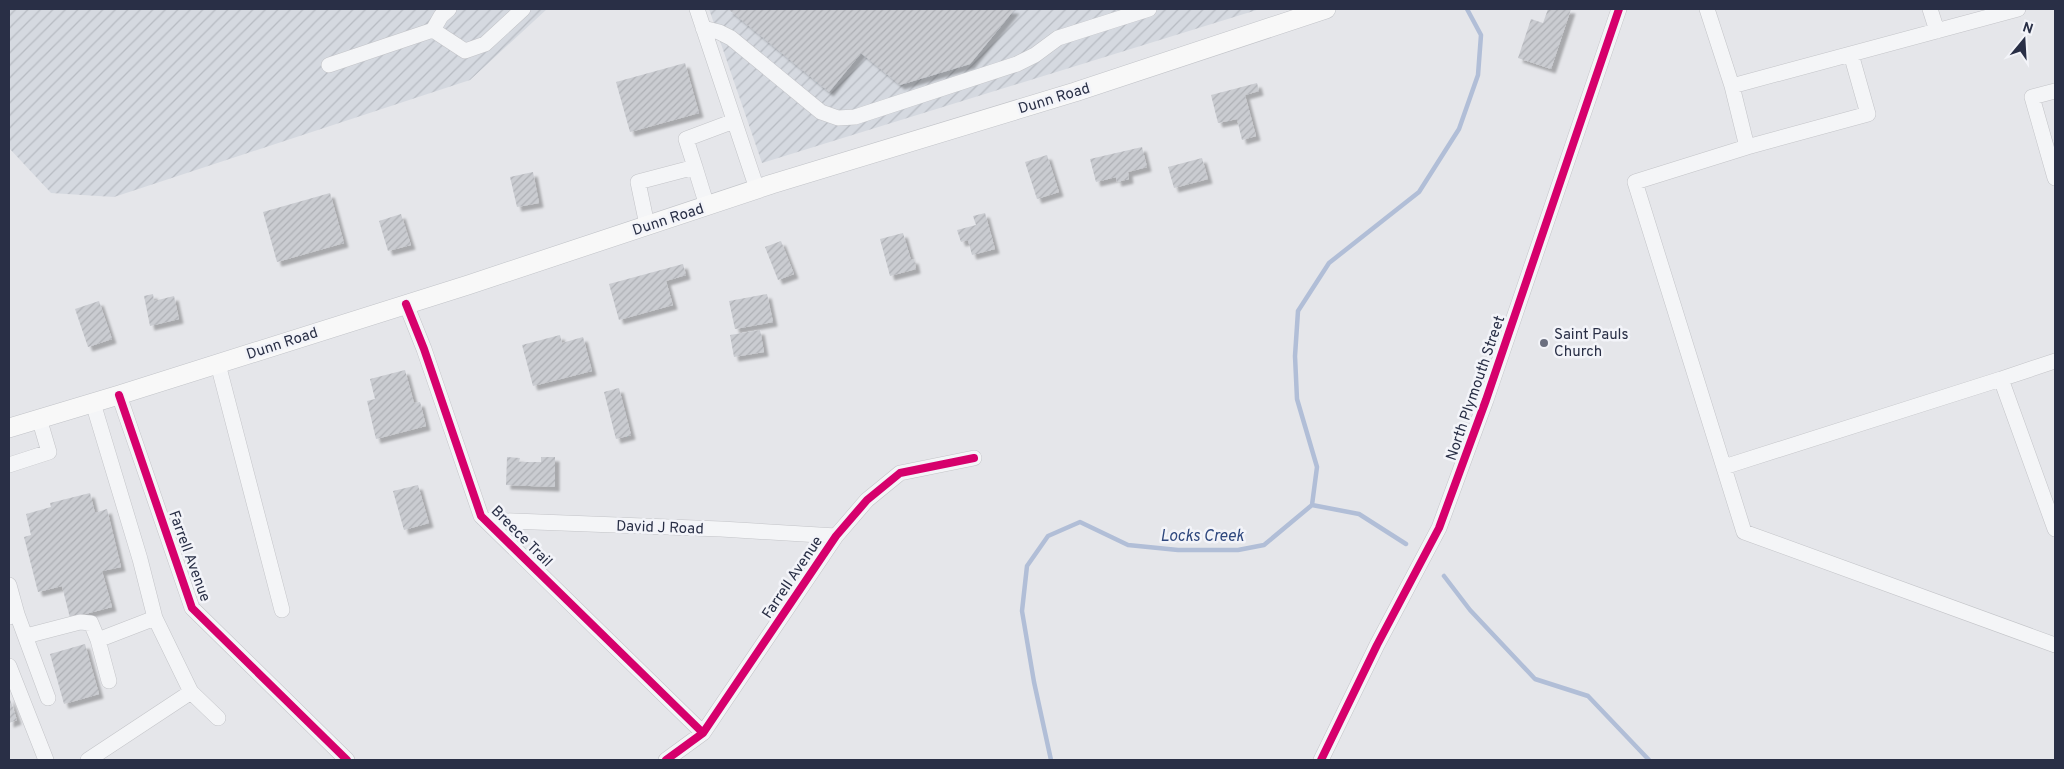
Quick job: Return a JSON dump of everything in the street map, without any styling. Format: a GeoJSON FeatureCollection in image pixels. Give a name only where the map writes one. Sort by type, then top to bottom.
{"type":"FeatureCollection","features":[{"type":"Feature","properties":{"kind":"main road","name":"Dunn Road"},"geometry":{"type":"LineString","coordinates":[[9,428],[406,304],[757,189],[1075,92],[1303,12],[1326,9]]}},
{"type":"Feature","properties":{"kind":"street"},"geometry":{"type":"LineString","coordinates":[[329,65],[434,30],[441,16],[449,9]]}},
{"type":"Feature","properties":{"kind":"street"},"geometry":{"type":"LineString","coordinates":[[434,30],[465,51],[485,44],[523,9]]}},
{"type":"Feature","properties":{"kind":"street"},"geometry":{"type":"LineString","coordinates":[[697,9],[757,189]]}},
{"type":"Feature","properties":{"kind":"street"},"geometry":{"type":"LineString","coordinates":[[703,28],[719,32],[730,38],[821,112],[838,118],[855,116],[1018,64],[1035,55],[1058,38],[1149,9]]}},
{"type":"Feature","properties":{"kind":"street","name":"North Plymouth Street"},"geometry":{"type":"LineString","coordinates":[[1321,760],[1377,645],[1439,528],[1486,400],[1619,9]]}},
{"type":"Feature","properties":{"kind":"street"},"geometry":{"type":"LineString","coordinates":[[1707,9],[1732,86],[1747,147]]}},
{"type":"Feature","properties":{"kind":"street"},"geometry":{"type":"LineString","coordinates":[[1930,9],[1937,31]]}},
{"type":"Feature","properties":{"kind":"street"},"geometry":{"type":"LineString","coordinates":[[1732,86],[2018,9]]}},
{"type":"Feature","properties":{"kind":"street"},"geometry":{"type":"LineString","coordinates":[[1852,54],[1868,114],[1747,147],[1635,182],[1744,532],[2055,645]]}},
{"type":"Feature","properties":{"kind":"street"},"geometry":{"type":"LineString","coordinates":[[2055,91],[2032,98],[2055,178]]}},
{"type":"Feature","properties":{"kind":"street"},"geometry":{"type":"LineString","coordinates":[[706,206],[686,139],[734,120]]}},
{"type":"Feature","properties":{"kind":"street"},"geometry":{"type":"LineString","coordinates":[[647,225],[638,182],[695,168]]}},
{"type":"Feature","properties":{"kind":"street","name":"Breece Trail"},"geometry":{"type":"LineString","coordinates":[[406,304],[424,349],[481,516],[703,733]]}},
{"type":"Feature","properties":{"kind":"street"},"geometry":{"type":"LineString","coordinates":[[1724,467],[2055,361]]}},
{"type":"Feature","properties":{"kind":"street"},"geometry":{"type":"LineString","coordinates":[[218,364],[282,610]]}},
{"type":"Feature","properties":{"kind":"street"},"geometry":{"type":"LineString","coordinates":[[2001,379],[2055,529]]}},
{"type":"Feature","properties":{"kind":"street","name":"Farrell Avenue"},"geometry":{"type":"LineString","coordinates":[[119,395],[192,608],[347,760]]}},
{"type":"Feature","properties":{"kind":"street"},"geometry":{"type":"LineString","coordinates":[[93,403],[135,541],[155,618],[191,692],[218,718]]}},
{"type":"Feature","properties":{"kind":"street"},"geometry":{"type":"LineString","coordinates":[[9,464],[49,452],[39,418]]}},
{"type":"Feature","properties":{"kind":"street","name":"Farrell Avenue"},"geometry":{"type":"LineString","coordinates":[[666,760],[703,733],[836,536],[866,500],[900,473],[974,458]]}},
{"type":"Feature","properties":{"kind":"street","name":"David J Road"},"geometry":{"type":"LineString","coordinates":[[485,520],[721,529],[836,536]]}},
{"type":"Feature","properties":{"kind":"street"},"geometry":{"type":"LineString","coordinates":[[9,585],[13,615],[26,636],[48,698]]}},
{"type":"Feature","properties":{"kind":"street"},"geometry":{"type":"LineString","coordinates":[[98,640],[155,618]]}},
{"type":"Feature","properties":{"kind":"street"},"geometry":{"type":"LineString","coordinates":[[26,636],[80,622],[91,623],[98,640],[109,681]]}},
{"type":"Feature","properties":{"kind":"street"},"geometry":{"type":"LineString","coordinates":[[9,666],[46,760]]}},
{"type":"Feature","properties":{"kind":"street"},"geometry":{"type":"LineString","coordinates":[[88,760],[191,692]]}},
{"type":"Feature","properties":{"kind":"shaded area"},"geometry":{"type":"Polygon","coordinates":[[[9,9],[547,9],[470,80],[114,197],[51,193],[9,148],[9,9]]]}},
{"type":"Feature","properties":{"kind":"shaded area"},"geometry":{"type":"Polygon","coordinates":[[[709,9],[1260,9],[762,163],[709,9]]]}},
{"type":"Feature","properties":{"kind":"building"},"geometry":{"type":"Polygon","coordinates":[[[728,9],[1015,9],[970,64],[900,85],[861,53],[829,92],[728,9]]]}},
{"type":"Feature","properties":{"kind":"building"},"geometry":{"type":"Polygon","coordinates":[[[1548,9],[1571,9],[1551,69],[1518,58],[1531,19],[1543,23],[1548,9]]]}},
{"type":"Feature","properties":{"kind":"building"},"geometry":{"type":"Polygon","coordinates":[[[685,63],[699,113],[630,132],[616,82],[685,63]]]}},
{"type":"Feature","properties":{"kind":"building"},"geometry":{"type":"Polygon","coordinates":[[[1257,83],[1259,91],[1245,95],[1256,136],[1242,140],[1237,119],[1218,123],[1211,95],[1257,83]]]}},
{"type":"Feature","properties":{"kind":"building"},"geometry":{"type":"Polygon","coordinates":[[[1142,147],[1147,167],[1128,172],[1129,179],[1117,182],[1116,177],[1096,182],[1090,159],[1142,147]]]}},
{"type":"Feature","properties":{"kind":"building"},"geometry":{"type":"Polygon","coordinates":[[[1047,155],[1059,192],[1037,199],[1025,162],[1047,155]]]}},
{"type":"Feature","properties":{"kind":"building"},"geometry":{"type":"Polygon","coordinates":[[[1202,158],[1208,179],[1174,188],[1168,167],[1202,158]]]}},
{"type":"Feature","properties":{"kind":"building"},"geometry":{"type":"Polygon","coordinates":[[[533,172],[539,203],[517,207],[510,177],[533,172]]]}},
{"type":"Feature","properties":{"kind":"building"},"geometry":{"type":"Polygon","coordinates":[[[330,193],[344,243],[277,262],[263,212],[330,193]]]}},
{"type":"Feature","properties":{"kind":"building"},"geometry":{"type":"Polygon","coordinates":[[[985,213],[995,249],[972,255],[968,240],[961,242],[957,230],[976,225],[973,216],[985,213]]]}},
{"type":"Feature","properties":{"kind":"building"},"geometry":{"type":"Polygon","coordinates":[[[401,214],[411,245],[388,251],[379,221],[401,214]]]}},
{"type":"Feature","properties":{"kind":"building"},"geometry":{"type":"Polygon","coordinates":[[[903,233],[911,260],[914,259],[916,269],[890,276],[880,239],[903,233]]]}},
{"type":"Feature","properties":{"kind":"building"},"geometry":{"type":"Polygon","coordinates":[[[781,241],[794,274],[778,280],[765,247],[781,241]]]}},
{"type":"Feature","properties":{"kind":"building"},"geometry":{"type":"Polygon","coordinates":[[[683,264],[686,275],[666,281],[673,305],[619,320],[609,284],[683,264]]]}},
{"type":"Feature","properties":{"kind":"building"},"geometry":{"type":"Polygon","coordinates":[[[153,294],[154,301],[174,296],[179,319],[150,326],[144,296],[153,294]]]}},
{"type":"Feature","properties":{"kind":"building"},"geometry":{"type":"Polygon","coordinates":[[[767,294],[773,322],[735,329],[729,301],[767,294]]]}},
{"type":"Feature","properties":{"kind":"building"},"geometry":{"type":"Polygon","coordinates":[[[99,301],[112,339],[88,347],[75,309],[99,301]]]}},
{"type":"Feature","properties":{"kind":"building"},"geometry":{"type":"Polygon","coordinates":[[[760,330],[764,352],[734,357],[730,335],[760,330]]]}},
{"type":"Feature","properties":{"kind":"building"},"geometry":{"type":"Polygon","coordinates":[[[560,335],[562,343],[583,337],[592,371],[533,386],[522,345],[560,335]]]}},
{"type":"Feature","properties":{"kind":"building"},"geometry":{"type":"Polygon","coordinates":[[[405,370],[414,403],[420,402],[426,426],[376,439],[367,401],[375,399],[370,379],[405,370]]]}},
{"type":"Feature","properties":{"kind":"building"},"geometry":{"type":"Polygon","coordinates":[[[619,388],[631,435],[616,439],[604,392],[619,388]]]}},
{"type":"Feature","properties":{"kind":"building"},"geometry":{"type":"Polygon","coordinates":[[[507,457],[520,458],[519,462],[541,462],[541,457],[555,457],[555,487],[506,485],[507,457]]]}},
{"type":"Feature","properties":{"kind":"building"},"geometry":{"type":"Polygon","coordinates":[[[418,485],[429,523],[404,530],[393,491],[418,485]]]}},
{"type":"Feature","properties":{"kind":"building"},"geometry":{"type":"Polygon","coordinates":[[[90,493],[95,513],[107,509],[121,567],[102,571],[112,607],[70,618],[62,586],[38,592],[24,537],[31,535],[26,514],[51,507],[50,503],[90,493]]]}},
{"type":"Feature","properties":{"kind":"building"},"geometry":{"type":"Polygon","coordinates":[[[85,644],[99,694],[64,704],[50,654],[85,644]]]}},
{"type":"Feature","properties":{"kind":"building"},"geometry":{"type":"Polygon","coordinates":[[[9,696],[17,720],[9,723],[9,696]]]}},
{"type":"Feature","properties":{"kind":"waterway","name":"Locks Creek"},"geometry":{"type":"LineString","coordinates":[[1051,760],[1034,682],[1022,611],[1027,566],[1048,536],[1080,522],[1128,545],[1178,550],[1238,550],[1264,545],[1312,505],[1317,467],[1297,399],[1295,356],[1298,311],[1329,263],[1419,192],[1459,129],[1478,75],[1481,35],[1467,9]]}},
{"type":"Feature","properties":{"kind":"waterway"},"geometry":{"type":"LineString","coordinates":[[1312,505],[1359,514],[1406,544]]}},
{"type":"Feature","properties":{"kind":"waterway"},"geometry":{"type":"LineString","coordinates":[[1444,576],[1470,610],[1535,679],[1588,696],[1649,760]]}},
{"type":"Feature","properties":{"kind":"cycle path"},"geometry":{"type":"LineString","coordinates":[[1321,760],[1377,645],[1439,528],[1486,400],[1619,9]]}},
{"type":"Feature","properties":{"kind":"cycle path"},"geometry":{"type":"LineString","coordinates":[[406,304],[424,349],[481,516],[703,733]]}},
{"type":"Feature","properties":{"kind":"cycle path"},"geometry":{"type":"LineString","coordinates":[[119,395],[192,608],[347,760]]}},
{"type":"Feature","properties":{"kind":"cycle path"},"geometry":{"type":"LineString","coordinates":[[666,760],[703,733],[836,536],[867,500],[900,473],[974,458]]}},
{"type":"Feature","properties":{"kind":"place","name":"Saint Pauls Church"},"geometry":{"type":"Point","coordinates":[1544,343]}}]}
